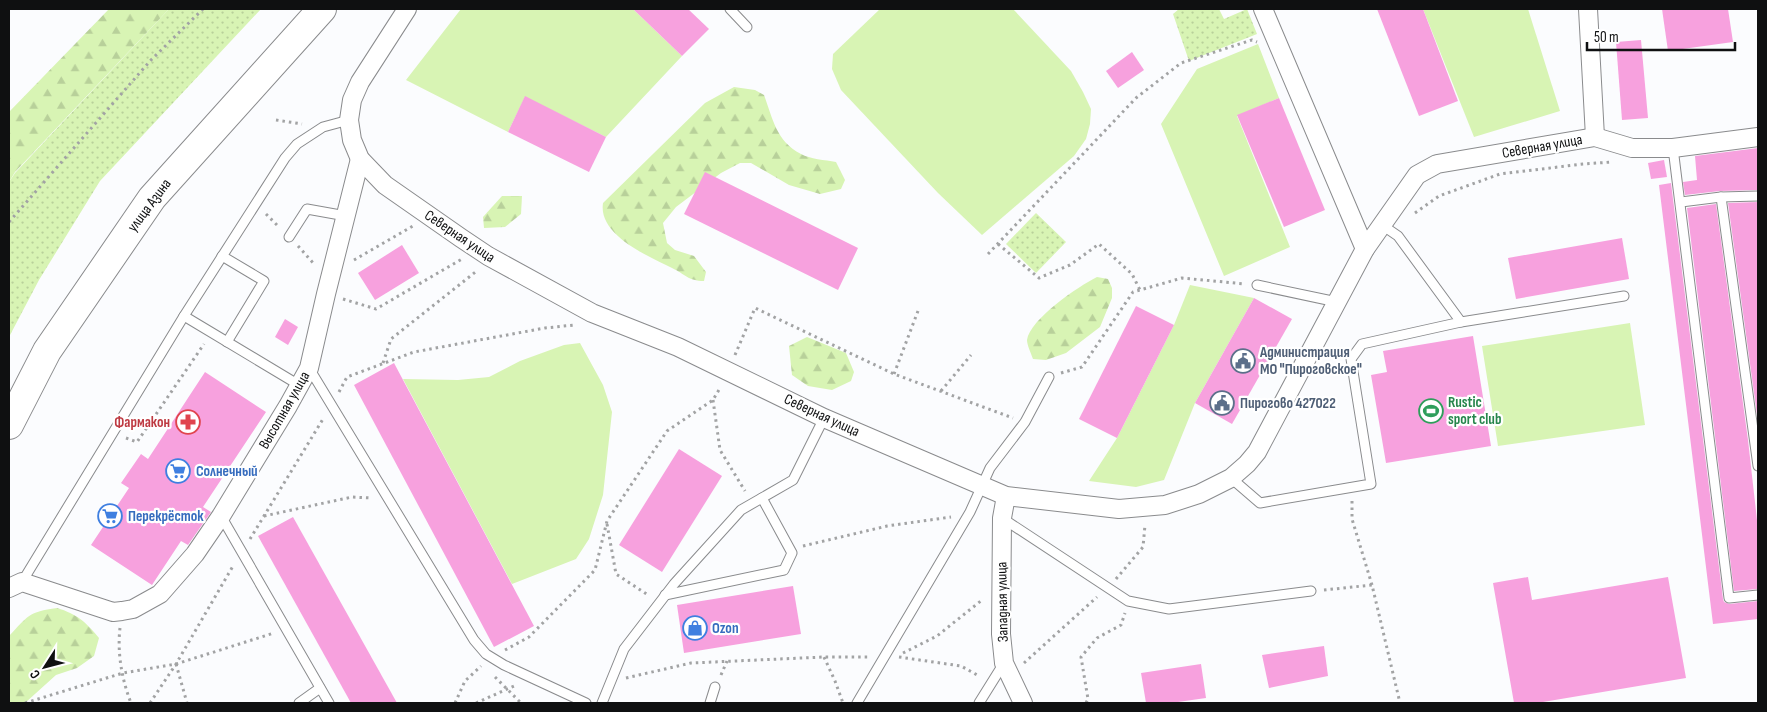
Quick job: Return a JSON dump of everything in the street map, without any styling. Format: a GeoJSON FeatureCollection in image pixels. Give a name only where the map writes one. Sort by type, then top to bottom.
{"type":"FeatureCollection","features":[{"type":"Feature","properties":{"kind":"main road","name":"улица Азина"},"geometry":{"type":"LineString","coordinates":[[9,425],[47,351],[152,198],[322,9]]}},
{"type":"Feature","properties":{"kind":"street","name":"Северная улица"},"geometry":{"type":"LineString","coordinates":[[407,9],[360,82],[352,100],[349,120],[352,140],[360,160],[385,185],[488,256],[592,313],[678,347],[824,418],[1006,496],[1119,509],[1165,505],[1199,494],[1232,478],[1247,464],[1257,452],[1365,249],[1417,175],[1437,164],[1595,137],[1632,148],[1673,148],[1758,138]]}},
{"type":"Feature","properties":{"kind":"street"},"geometry":{"type":"LineString","coordinates":[[1264,9],[1365,249]]}},
{"type":"Feature","properties":{"kind":"street"},"geometry":{"type":"LineString","coordinates":[[1588,9],[1595,137]]}},
{"type":"Feature","properties":{"kind":"street","name":"Высотная улица"},"geometry":{"type":"LineString","coordinates":[[122,611],[133,609],[160,594],[195,554],[221,516],[309,368],[360,160]]}},
{"type":"Feature","properties":{"kind":"street","name":"Западная улица"},"geometry":{"type":"LineString","coordinates":[[1006,496],[1002,518],[1000,634],[1007,669],[1023,703]]}},
{"type":"Feature","properties":{"kind":"street"},"geometry":{"type":"LineString","coordinates":[[15,585],[113,612],[122,611]]}},
{"type":"Feature","properties":{"kind":"lane"},"geometry":{"type":"LineString","coordinates":[[730,9],[747,27]]}},
{"type":"Feature","properties":{"kind":"lane"},"geometry":{"type":"LineString","coordinates":[[15,585],[285,158],[297,144],[323,127],[349,120]]}},
{"type":"Feature","properties":{"kind":"lane"},"geometry":{"type":"LineString","coordinates":[[1673,148],[1730,598],[1758,595]]}},
{"type":"Feature","properties":{"kind":"lane"},"geometry":{"type":"LineString","coordinates":[[1681,202],[1721,197],[1758,196]]}},
{"type":"Feature","properties":{"kind":"lane"},"geometry":{"type":"LineString","coordinates":[[1721,197],[1758,466]]}},
{"type":"Feature","properties":{"kind":"lane"},"geometry":{"type":"LineString","coordinates":[[289,236],[307,209],[346,216]]}},
{"type":"Feature","properties":{"kind":"lane"},"geometry":{"type":"LineString","coordinates":[[1382,225],[1398,236],[1461,322]]}},
{"type":"Feature","properties":{"kind":"lane"},"geometry":{"type":"LineString","coordinates":[[222,256],[264,281],[227,342]]}},
{"type":"Feature","properties":{"kind":"lane"},"geometry":{"type":"LineString","coordinates":[[1257,285],[1337,302]]}},
{"type":"Feature","properties":{"kind":"lane"},"geometry":{"type":"LineString","coordinates":[[1232,478],[1260,503],[1370,484],[1350,358],[1362,344],[1461,322],[1624,296]]}},
{"type":"Feature","properties":{"kind":"lane"},"geometry":{"type":"LineString","coordinates":[[184,316],[299,385]]}},
{"type":"Feature","properties":{"kind":"lane"},"geometry":{"type":"LineString","coordinates":[[309,368],[474,640],[488,656],[504,666],[586,703]]}},
{"type":"Feature","properties":{"kind":"lane"},"geometry":{"type":"LineString","coordinates":[[857,703],[970,512],[990,468],[1025,422],[1049,377]]}},
{"type":"Feature","properties":{"kind":"lane"},"geometry":{"type":"LineString","coordinates":[[602,703],[624,650],[662,598],[741,510],[792,480],[824,418]]}},
{"type":"Feature","properties":{"kind":"lane"},"geometry":{"type":"LineString","coordinates":[[662,598],[784,570],[792,553],[762,498]]}},
{"type":"Feature","properties":{"kind":"lane"},"geometry":{"type":"LineString","coordinates":[[221,516],[329,703]]}},
{"type":"Feature","properties":{"kind":"lane"},"geometry":{"type":"LineString","coordinates":[[1002,518],[1128,601],[1169,609],[1310,591]]}},
{"type":"Feature","properties":{"kind":"lane"},"geometry":{"type":"LineString","coordinates":[[978,703],[991,683],[1007,669]]}},
{"type":"Feature","properties":{"kind":"lane"},"geometry":{"type":"LineString","coordinates":[[710,703],[715,687]]}},
{"type":"Feature","properties":{"kind":"lane"},"geometry":{"type":"LineString","coordinates":[[299,703],[320,688]]}},
{"type":"Feature","properties":{"kind":"path"},"geometry":{"type":"LineString","coordinates":[[9,222],[152,60],[203,9]]}},
{"type":"Feature","properties":{"kind":"path"},"geometry":{"type":"LineString","coordinates":[[988,254],[1136,98],[1182,63],[1252,40],[1281,50]]}},
{"type":"Feature","properties":{"kind":"path"},"geometry":{"type":"LineString","coordinates":[[1398,236],[1417,210],[1439,196],[1500,174],[1583,164],[1633,161],[1632,148]]}},
{"type":"Feature","properties":{"kind":"path"},"geometry":{"type":"LineString","coordinates":[[331,274],[418,223]]}},
{"type":"Feature","properties":{"kind":"path"},"geometry":{"type":"LineString","coordinates":[[998,244],[1039,278],[1070,266],[1099,244],[1132,274],[1140,290]]}},
{"type":"Feature","properties":{"kind":"path"},"geometry":{"type":"LineString","coordinates":[[326,294],[376,309],[470,254]]}},
{"type":"Feature","properties":{"kind":"path"},"geometry":{"type":"LineString","coordinates":[[382,364],[391,339],[480,268],[488,256]]}},
{"type":"Feature","properties":{"kind":"path"},"geometry":{"type":"LineString","coordinates":[[1049,377],[1082,367],[1133,292],[1182,278],[1257,285]]}},
{"type":"Feature","properties":{"kind":"path"},"geometry":{"type":"LineString","coordinates":[[455,703],[465,682],[488,656],[529,637],[595,570],[607,521],[668,431],[713,400],[728,372],[755,308],[894,374],[1025,422]]}},
{"type":"Feature","properties":{"kind":"path"},"geometry":{"type":"LineString","coordinates":[[894,374],[918,311]]}},
{"type":"Feature","properties":{"kind":"path"},"geometry":{"type":"LineString","coordinates":[[332,405],[347,377],[414,352],[545,328],[578,325]]}},
{"type":"Feature","properties":{"kind":"path"},"geometry":{"type":"LineString","coordinates":[[125,438],[137,442],[212,333]]}},
{"type":"Feature","properties":{"kind":"path"},"geometry":{"type":"LineString","coordinates":[[941,391],[971,355]]}},
{"type":"Feature","properties":{"kind":"path"},"geometry":{"type":"LineString","coordinates":[[713,400],[720,450],[754,503]]}},
{"type":"Feature","properties":{"kind":"path"},"geometry":{"type":"LineString","coordinates":[[1352,488],[1352,519],[1372,585],[1400,703]]}},
{"type":"Feature","properties":{"kind":"path"},"geometry":{"type":"LineString","coordinates":[[264,516],[352,497],[389,500]]}},
{"type":"Feature","properties":{"kind":"path"},"geometry":{"type":"LineString","coordinates":[[1007,669],[1108,588],[1143,547],[1146,507]]}},
{"type":"Feature","properties":{"kind":"path"},"geometry":{"type":"LineString","coordinates":[[790,548],[887,526],[945,518],[970,512]]}},
{"type":"Feature","properties":{"kind":"path"},"geometry":{"type":"LineString","coordinates":[[607,521],[616,574],[662,598]]}},
{"type":"Feature","properties":{"kind":"path"},"geometry":{"type":"LineString","coordinates":[[1310,591],[1372,585]]}},
{"type":"Feature","properties":{"kind":"path"},"geometry":{"type":"LineString","coordinates":[[987,596],[937,636],[896,657],[961,666],[991,683]]}},
{"type":"Feature","properties":{"kind":"path"},"geometry":{"type":"LineString","coordinates":[[1086,703],[1088,699],[1081,657],[1098,638],[1121,624],[1128,601]]}},
{"type":"Feature","properties":{"kind":"path"},"geometry":{"type":"LineString","coordinates":[[122,611],[118,646],[131,703]]}},
{"type":"Feature","properties":{"kind":"path"},"geometry":{"type":"LineString","coordinates":[[25,703],[123,672],[176,664],[239,642],[286,629]]}},
{"type":"Feature","properties":{"kind":"path"},"geometry":{"type":"LineString","coordinates":[[824,657],[843,703]]}},
{"type":"Feature","properties":{"kind":"path"},"geometry":{"type":"LineString","coordinates":[[610,682],[691,663],[824,657],[884,658]]}},
{"type":"Feature","properties":{"kind":"path"},"geometry":{"type":"LineString","coordinates":[[176,664],[187,703]]}},
{"type":"Feature","properties":{"kind":"path"},"geometry":{"type":"LineString","coordinates":[[482,665],[521,703]]}},
{"type":"Feature","properties":{"kind":"path"},"geometry":{"type":"LineString","coordinates":[[476,703],[518,684],[541,682]]}},
{"type":"Feature","properties":{"kind":"green space"},"geometry":{"type":"Polygon","coordinates":[[[109,9],[169,9],[15,172],[9,182],[9,112],[109,9]]]}},
{"type":"Feature","properties":{"kind":"green space"},"geometry":{"type":"Polygon","coordinates":[[[169,9],[261,9],[100,181],[39,280],[9,337],[9,182],[15,173],[169,9]]]}},
{"type":"Feature","properties":{"kind":"green space"},"geometry":{"type":"Polygon","coordinates":[[[461,9],[633,9],[682,56],[606,137],[525,97],[508,132],[406,80],[461,9]]]}},
{"type":"Feature","properties":{"kind":"green space"},"geometry":{"type":"Polygon","coordinates":[[[880,9],[1013,9],[1071,71],[1091,109],[1086,139],[1074,156],[982,235],[938,193],[841,90],[832,69],[833,54],[880,9]]]}},
{"type":"Feature","properties":{"kind":"green space"},"geometry":{"type":"Polygon","coordinates":[[[1179,9],[1219,9],[1224,19],[1247,9],[1257,34],[1189,61],[1173,14],[1179,9]]]}},
{"type":"Feature","properties":{"kind":"green space"},"geometry":{"type":"Polygon","coordinates":[[[1423,9],[1528,9],[1560,111],[1474,137],[1423,9]]]}},
{"type":"Feature","properties":{"kind":"green space"},"geometry":{"type":"Polygon","coordinates":[[[1258,44],[1279,98],[1237,116],[1290,247],[1224,276],[1161,124],[1197,69],[1258,44]]]}},
{"type":"Feature","properties":{"kind":"green space"},"geometry":{"type":"Polygon","coordinates":[[[734,87],[755,90],[764,95],[776,129],[786,143],[805,156],[836,162],[845,180],[841,189],[820,194],[789,185],[751,163],[740,163],[721,173],[676,207],[663,223],[667,243],[675,250],[694,256],[706,272],[704,281],[699,281],[687,277],[638,251],[627,243],[608,225],[603,203],[705,103],[734,87]]]}},
{"type":"Feature","properties":{"kind":"green space"},"geometry":{"type":"Polygon","coordinates":[[[502,196],[522,196],[521,214],[505,227],[484,228],[483,217],[502,196]]]}},
{"type":"Feature","properties":{"kind":"green space"},"geometry":{"type":"Polygon","coordinates":[[[1036,213],[1066,242],[1036,273],[1006,244],[1036,213]]]}},
{"type":"Feature","properties":{"kind":"green space"},"geometry":{"type":"Polygon","coordinates":[[[1097,277],[1108,279],[1112,288],[1112,298],[1100,327],[1066,353],[1046,360],[1033,359],[1027,340],[1037,323],[1056,304],[1097,277]]]}},
{"type":"Feature","properties":{"kind":"green space"},"geometry":{"type":"Polygon","coordinates":[[[1190,285],[1254,298],[1195,403],[1164,480],[1136,487],[1089,481],[1117,438],[1174,325],[1190,285]]]}},
{"type":"Feature","properties":{"kind":"green space"},"geometry":{"type":"Polygon","coordinates":[[[1630,323],[1645,425],[1498,446],[1482,346],[1630,323]]]}},
{"type":"Feature","properties":{"kind":"green space"},"geometry":{"type":"Polygon","coordinates":[[[807,337],[846,353],[854,372],[851,381],[832,390],[808,386],[792,375],[789,346],[807,337]]]}},
{"type":"Feature","properties":{"kind":"green space"},"geometry":{"type":"Polygon","coordinates":[[[580,343],[603,385],[612,412],[603,495],[589,539],[576,559],[512,584],[403,379],[458,380],[489,377],[520,361],[564,345],[580,343]]]}},
{"type":"Feature","properties":{"kind":"green space"},"geometry":{"type":"Polygon","coordinates":[[[57,608],[81,619],[99,638],[94,656],[77,668],[56,675],[25,703],[9,703],[9,636],[34,613],[57,608]]]}},
{"type":"Feature","properties":{"kind":"building"},"geometry":{"type":"Polygon","coordinates":[[[633,9],[688,9],[709,29],[682,56],[633,9]]]}},
{"type":"Feature","properties":{"kind":"building"},"geometry":{"type":"Polygon","coordinates":[[[1377,9],[1423,9],[1458,101],[1419,116],[1377,9]]]}},
{"type":"Feature","properties":{"kind":"building"},"geometry":{"type":"Polygon","coordinates":[[[1662,9],[1728,9],[1733,42],[1668,51],[1662,9]]]}},
{"type":"Feature","properties":{"kind":"building"},"geometry":{"type":"Polygon","coordinates":[[[1641,40],[1648,118],[1622,120],[1616,42],[1641,40]]]}},
{"type":"Feature","properties":{"kind":"building"},"geometry":{"type":"Polygon","coordinates":[[[1132,52],[1144,70],[1118,88],[1106,71],[1132,52]]]}},
{"type":"Feature","properties":{"kind":"building"},"geometry":{"type":"Polygon","coordinates":[[[525,96],[606,137],[589,172],[508,132],[525,96]]]}},
{"type":"Feature","properties":{"kind":"building"},"geometry":{"type":"Polygon","coordinates":[[[1279,98],[1325,210],[1284,227],[1237,115],[1279,98]]]}},
{"type":"Feature","properties":{"kind":"building"},"geometry":{"type":"Polygon","coordinates":[[[1758,148],[1758,190],[1720,191],[1685,195],[1683,182],[1697,180],[1695,156],[1758,148]]]}},
{"type":"Feature","properties":{"kind":"building"},"geometry":{"type":"Polygon","coordinates":[[[1664,160],[1667,177],[1651,179],[1648,163],[1664,160]]]}},
{"type":"Feature","properties":{"kind":"building"},"geometry":{"type":"Polygon","coordinates":[[[705,172],[858,248],[838,290],[684,214],[705,172]]]}},
{"type":"Feature","properties":{"kind":"building"},"geometry":{"type":"Polygon","coordinates":[[[1671,183],[1723,599],[1724,602],[1729,604],[1758,601],[1758,619],[1713,624],[1659,185],[1671,183]]]}},
{"type":"Feature","properties":{"kind":"building"},"geometry":{"type":"Polygon","coordinates":[[[1758,202],[1758,422],[1728,203],[1758,202]]]}},
{"type":"Feature","properties":{"kind":"building"},"geometry":{"type":"Polygon","coordinates":[[[1716,204],[1758,529],[1758,589],[1734,591],[1687,208],[1716,204]]]}},
{"type":"Feature","properties":{"kind":"building"},"geometry":{"type":"Polygon","coordinates":[[[1622,238],[1629,279],[1516,299],[1508,258],[1622,238]]]}},
{"type":"Feature","properties":{"kind":"building"},"geometry":{"type":"Polygon","coordinates":[[[402,245],[419,273],[375,300],[358,273],[402,245]]]}},
{"type":"Feature","properties":{"kind":"building","name":"Администрация МО \"Пироговское\""},"geometry":{"type":"Polygon","coordinates":[[[1254,298],[1292,319],[1232,424],[1195,403],[1254,298]]]}},
{"type":"Feature","properties":{"kind":"building"},"geometry":{"type":"Polygon","coordinates":[[[1136,306],[1174,325],[1117,438],[1079,419],[1136,306]]]}},
{"type":"Feature","properties":{"kind":"building"},"geometry":{"type":"Polygon","coordinates":[[[285,319],[298,327],[288,345],[275,337],[285,319]]]}},
{"type":"Feature","properties":{"kind":"building","name":"Rustic sport club"},"geometry":{"type":"Polygon","coordinates":[[[1473,336],[1491,446],[1386,463],[1371,375],[1387,372],[1383,351],[1473,336]]]}},
{"type":"Feature","properties":{"kind":"building"},"geometry":{"type":"Polygon","coordinates":[[[394,363],[534,626],[494,647],[354,385],[394,363]]]}},
{"type":"Feature","properties":{"kind":"building","name":"Солнечный"},"geometry":{"type":"Polygon","coordinates":[[[205,372],[266,412],[203,507],[211,512],[188,545],[181,541],[152,585],[91,545],[129,488],[121,483],[141,454],[148,459],[205,372]]]}},
{"type":"Feature","properties":{"kind":"building"},"geometry":{"type":"Polygon","coordinates":[[[679,449],[722,476],[662,572],[619,545],[679,449]]]}},
{"type":"Feature","properties":{"kind":"building"},"geometry":{"type":"Polygon","coordinates":[[[293,517],[397,703],[351,703],[258,536],[293,517]]]}},
{"type":"Feature","properties":{"kind":"building"},"geometry":{"type":"Polygon","coordinates":[[[1528,577],[1532,600],[1668,577],[1686,678],[1537,703],[1514,703],[1493,583],[1528,577]]]}},
{"type":"Feature","properties":{"kind":"building"},"geometry":{"type":"Polygon","coordinates":[[[793,586],[801,634],[684,653],[677,605],[793,586]]]}},
{"type":"Feature","properties":{"kind":"building"},"geometry":{"type":"Polygon","coordinates":[[[1324,646],[1328,676],[1269,688],[1262,655],[1324,646]]]}},
{"type":"Feature","properties":{"kind":"building"},"geometry":{"type":"Polygon","coordinates":[[[1201,664],[1206,698],[1171,703],[1146,703],[1141,673],[1201,664]]]}},
{"type":"Feature","properties":{"kind":"place","name":"Администрация МО \"Пироговское\""},"geometry":{"type":"Point","coordinates":[1243,361]}},
{"type":"Feature","properties":{"kind":"place","name":"Пирогово 427022"},"geometry":{"type":"Point","coordinates":[1222,403]}},
{"type":"Feature","properties":{"kind":"place","name":"Rustic sport club"},"geometry":{"type":"Point","coordinates":[1431,411]}},
{"type":"Feature","properties":{"kind":"place","name":"Фармакон"},"geometry":{"type":"Point","coordinates":[188,422]}},
{"type":"Feature","properties":{"kind":"place","name":"Солнечный"},"geometry":{"type":"Point","coordinates":[178,471]}},
{"type":"Feature","properties":{"kind":"place","name":"Перекрёсток"},"geometry":{"type":"Point","coordinates":[110,516]}},
{"type":"Feature","properties":{"kind":"place","name":"Ozon"},"geometry":{"type":"Point","coordinates":[695,628]}}]}
